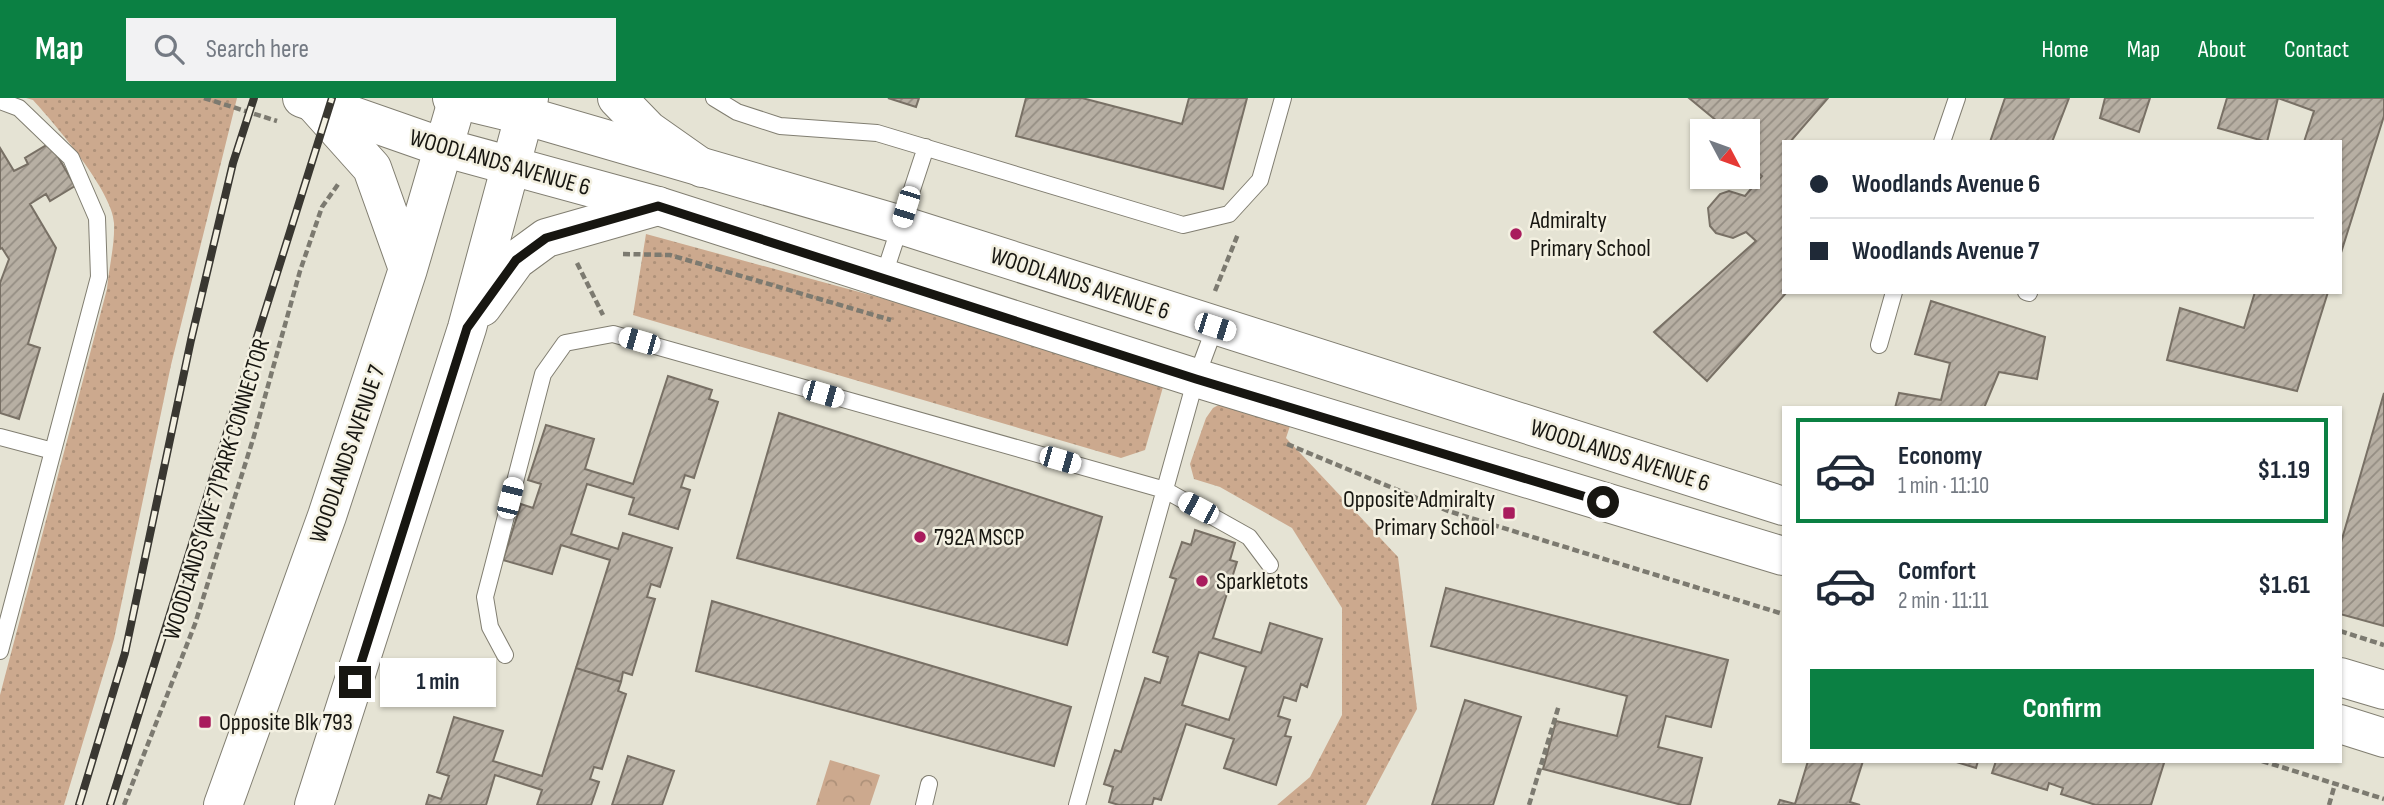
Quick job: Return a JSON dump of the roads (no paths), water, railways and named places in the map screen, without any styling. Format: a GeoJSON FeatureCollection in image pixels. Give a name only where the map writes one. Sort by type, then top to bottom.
{"type":"FeatureCollection","features":[{"type":"Feature","properties":{"kind":"street","name":"WOODLANDS AVENUE 6"},"geometry":{"type":"LineString","coordinates":[[456,98],[526,107],[702,168],[1213,314],[1782,506]]}},
{"type":"Feature","properties":{"kind":"street","name":"WOODLANDS AVENUE 7"},"geometry":{"type":"LineString","coordinates":[[223,805],[327,516],[408,269],[456,98]]}},
{"type":"Feature","properties":{"kind":"street"},"geometry":{"type":"LineString","coordinates":[[617,98],[648,130],[702,168]]}},
{"type":"Feature","properties":{"kind":"street"},"geometry":{"type":"LineString","coordinates":[[314,805],[467,328],[526,107]]}},
{"type":"Feature","properties":{"kind":"street"},"geometry":{"type":"LineString","coordinates":[[299,108],[372,168],[408,269]]}},
{"type":"Feature","properties":{"kind":"street","name":"WOODLANDS AVENUE 6"},"geometry":{"type":"LineString","coordinates":[[299,108],[658,206],[1196,379],[1782,556]]}},
{"type":"Feature","properties":{"kind":"street"},"geometry":{"type":"LineString","coordinates":[[467,328],[516,260],[546,238],[658,206]]}},
{"type":"Feature","properties":{"kind":"street"},"geometry":{"type":"LineString","coordinates":[[2342,678],[2384,690]]}},
{"type":"Feature","properties":{"kind":"street"},"geometry":{"type":"LineString","coordinates":[[2342,725],[2384,738]]}},
{"type":"Feature","properties":{"kind":"lane"},"geometry":{"type":"LineString","coordinates":[[714,98],[737,112],[780,126],[877,133],[1183,225],[1229,214],[1260,180],[1283,98]]}},
{"type":"Feature","properties":{"kind":"lane"},"geometry":{"type":"LineString","coordinates":[[1943,140],[1956,98]]}},
{"type":"Feature","properties":{"kind":"lane"},"geometry":{"type":"LineString","coordinates":[[0,102],[19,108],[71,158],[97,218],[99,276],[0,651]]}},
{"type":"Feature","properties":{"kind":"lane"},"geometry":{"type":"LineString","coordinates":[[883,280],[926,147]]}},
{"type":"Feature","properties":{"kind":"lane"},"geometry":{"type":"LineString","coordinates":[[1879,345],[1893,294]]}},
{"type":"Feature","properties":{"kind":"lane"},"geometry":{"type":"LineString","coordinates":[[1077,805],[1213,314]]}},
{"type":"Feature","properties":{"kind":"lane"},"geometry":{"type":"LineString","coordinates":[[505,655],[490,627],[485,597],[542,374],[565,343],[613,334],[1165,490],[1249,537],[1270,565]]}},
{"type":"Feature","properties":{"kind":"lane"},"geometry":{"type":"LineString","coordinates":[[0,436],[53,451]]}},
{"type":"Feature","properties":{"kind":"lane"},"geometry":{"type":"LineString","coordinates":[[924,805],[929,784]]}},
{"type":"Feature","properties":{"kind":"railway"},"geometry":{"type":"LineString","coordinates":[[79,805],[125,653],[191,340],[233,163],[254,98]]}},
{"type":"Feature","properties":{"kind":"railway"},"geometry":{"type":"LineString","coordinates":[[110,805],[332,98]]}},
{"type":"Feature","properties":{"kind":"place","name":"Admiralty Primary School"},"geometry":{"type":"Point","coordinates":[1516,234]}},
{"type":"Feature","properties":{"kind":"place","name":"Opposite Admiralty Primary School"},"geometry":{"type":"Point","coordinates":[1509,513]}},
{"type":"Feature","properties":{"kind":"place","name":"792A MSCP"},"geometry":{"type":"Point","coordinates":[920,537]}},
{"type":"Feature","properties":{"kind":"place","name":"Sparkletots"},"geometry":{"type":"Point","coordinates":[1202,581]}},
{"type":"Feature","properties":{"kind":"place","name":"Opposite Blk 793"},"geometry":{"type":"Point","coordinates":[205,722]}}]}
